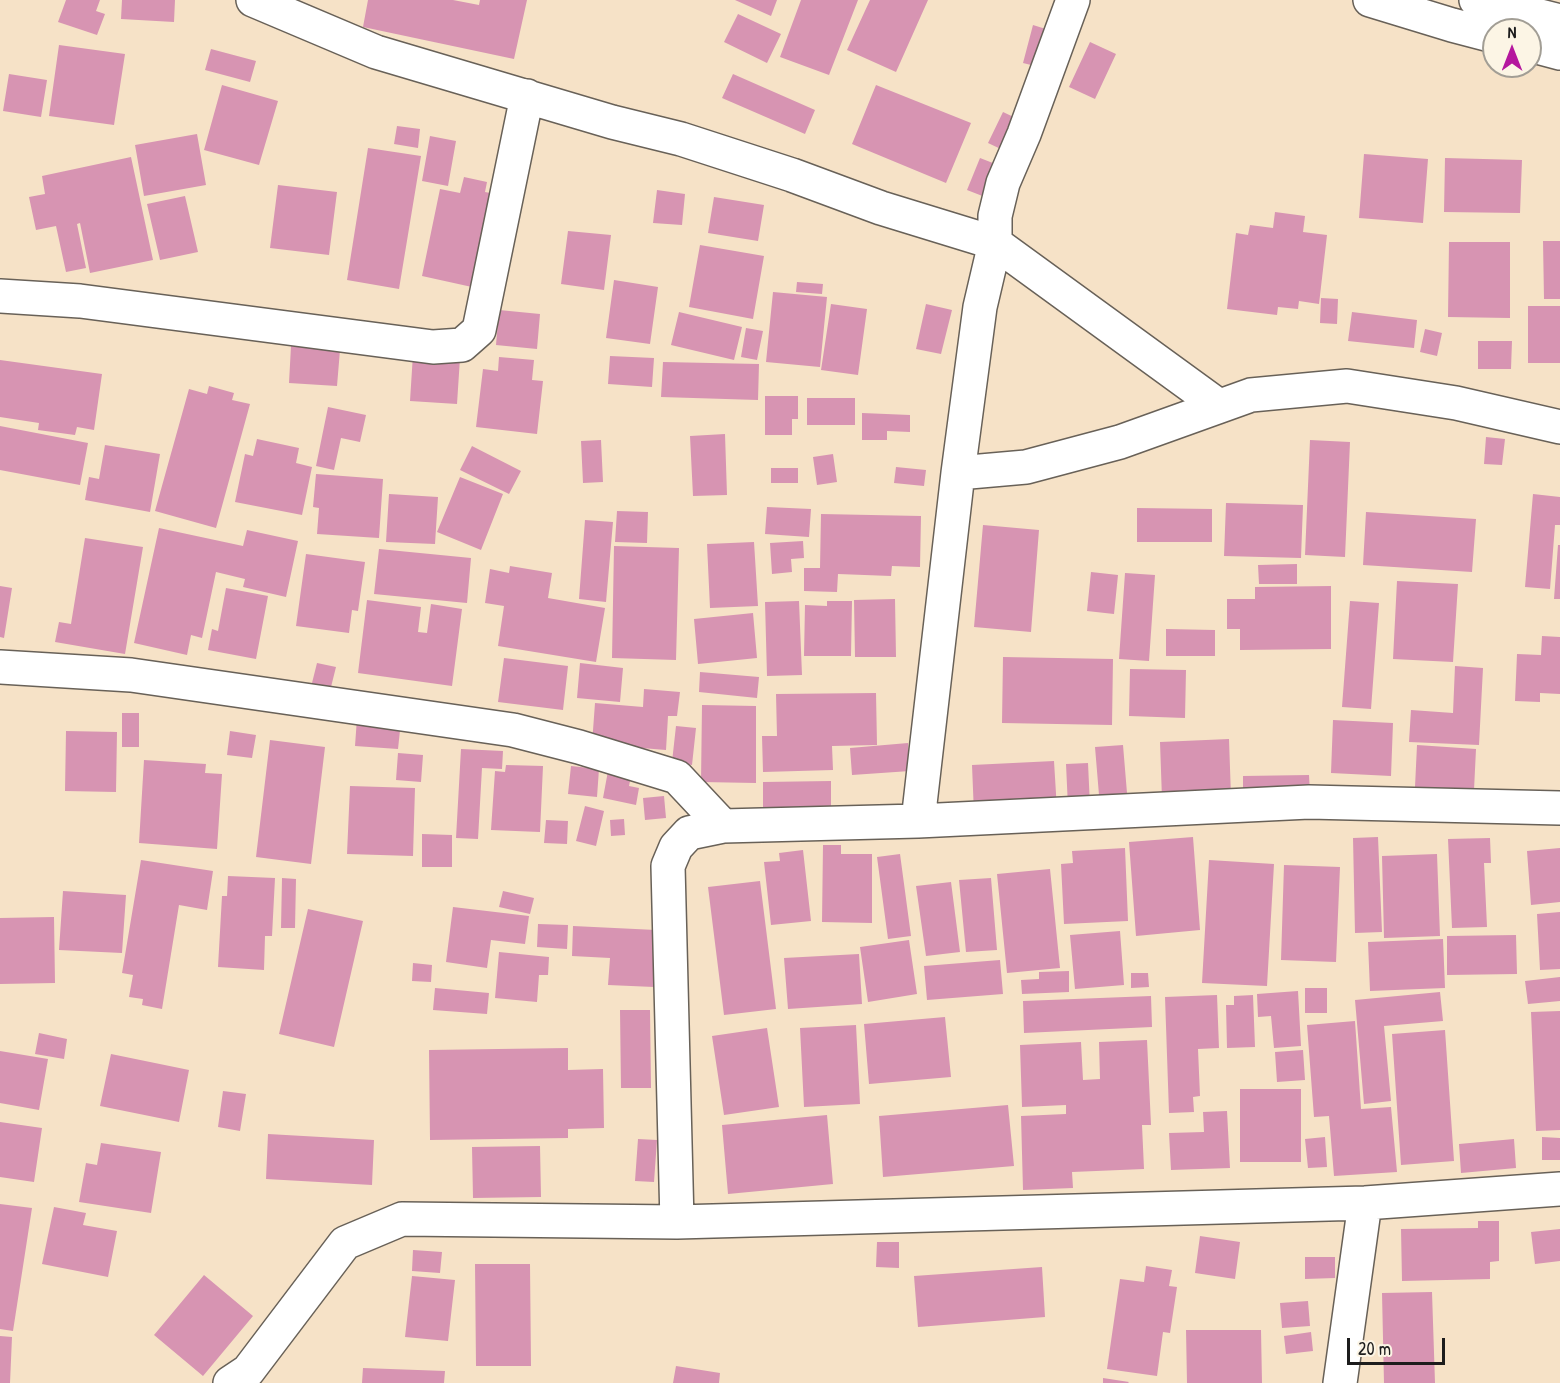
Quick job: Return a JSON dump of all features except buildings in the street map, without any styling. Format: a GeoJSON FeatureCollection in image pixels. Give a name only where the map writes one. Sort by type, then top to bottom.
{"type":"FeatureCollection","features":[{"type":"Feature","properties":{"kind":"street"},"geometry":{"type":"LineString","coordinates":[[253,0],[376,52],[612,122],[681,140],[792,175],[881,208],[994,243],[1219,406]]}},
{"type":"Feature","properties":{"kind":"street"},"geometry":{"type":"LineString","coordinates":[[918,821],[958,474],[980,307],[994,243],[994,216],[1003,183],[1024,134],[1073,0]]}},
{"type":"Feature","properties":{"kind":"street"},"geometry":{"type":"LineString","coordinates":[[1370,0],[1482,33]]}},
{"type":"Feature","properties":{"kind":"street"},"geometry":{"type":"LineString","coordinates":[[1476,0],[1560,21]]}},
{"type":"Feature","properties":{"kind":"street"},"geometry":{"type":"LineString","coordinates":[[1542,48],[1560,52]]}},
{"type":"Feature","properties":{"kind":"street"},"geometry":{"type":"LineString","coordinates":[[0,296],[80,301],[433,347],[462,345],[479,330],[527,96]]}},
{"type":"Feature","properties":{"kind":"street"},"geometry":{"type":"LineString","coordinates":[[958,474],[1026,466],[1120,442],[1251,395],[1347,386],[1456,403],[1560,427]]}},
{"type":"Feature","properties":{"kind":"street"},"geometry":{"type":"LineString","coordinates":[[0,667],[130,675],[513,730],[579,747],[677,777],[723,826]]}},
{"type":"Feature","properties":{"kind":"street"},"geometry":{"type":"LineString","coordinates":[[677,1222],[668,866],[676,847],[689,833],[723,826],[918,821],[1310,802],[1560,808]]}},
{"type":"Feature","properties":{"kind":"street"},"geometry":{"type":"LineString","coordinates":[[230,1383],[248,1371],[345,1243],[402,1219],[677,1222],[1365,1203],[1560,1189]]}},
{"type":"Feature","properties":{"kind":"street"},"geometry":{"type":"LineString","coordinates":[[1340,1383],[1365,1203]]}}]}
